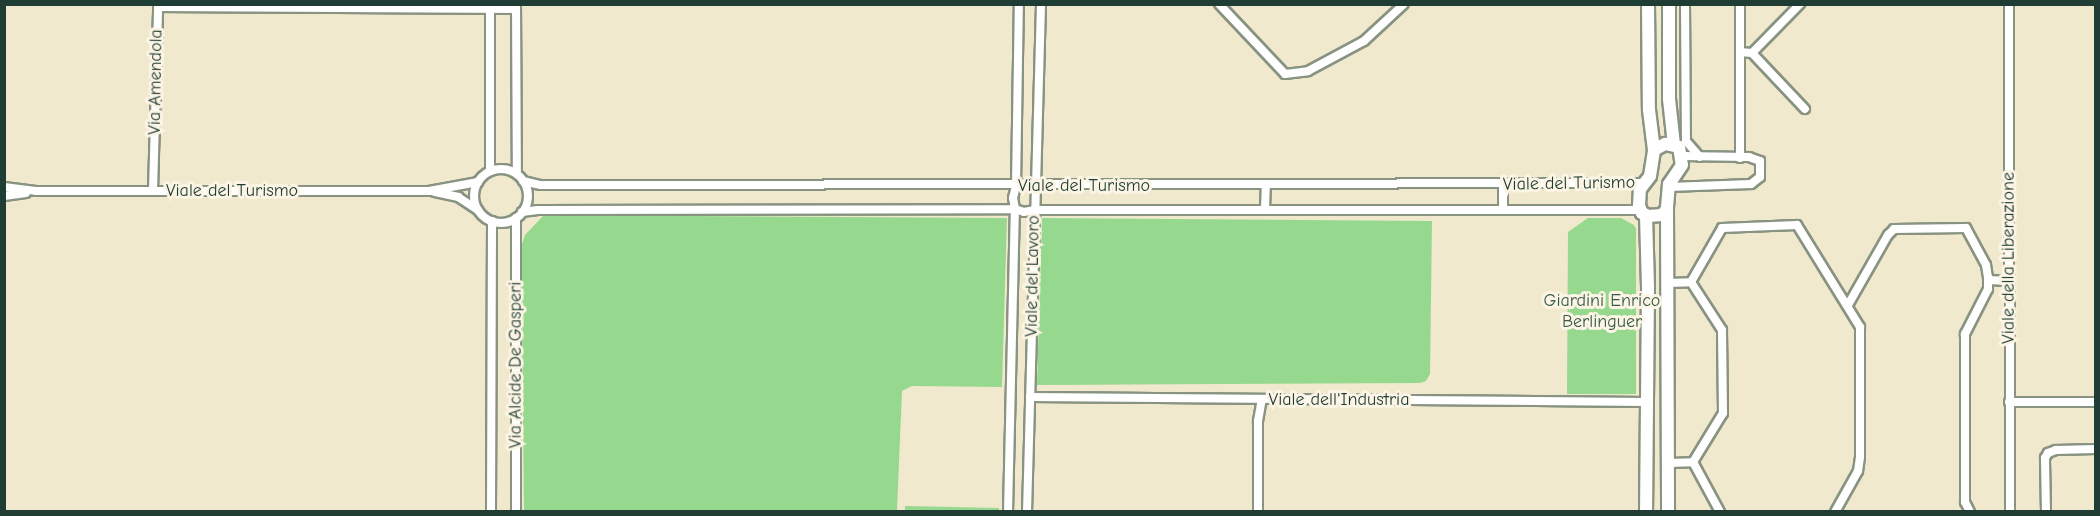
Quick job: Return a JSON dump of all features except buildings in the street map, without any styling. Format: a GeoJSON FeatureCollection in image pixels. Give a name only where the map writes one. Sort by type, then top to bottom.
{"type":"FeatureCollection","features":[{"type":"Feature","properties":{"kind":"street","name":"Viale del Lavoro"},"geometry":{"type":"LineString","coordinates":[[1008,512],[1015,209],[1012,198],[1016,186],[1019,4]]}},
{"type":"Feature","properties":{"kind":"street","name":"Viale del Lavoro"},"geometry":{"type":"LineString","coordinates":[[1028,512],[1034,210],[1037,198],[1034,186],[1041,4]]}},
{"type":"Feature","properties":{"kind":"street"},"geometry":{"type":"LineString","coordinates":[[1219,4],[1285,74],[1308,71],[1364,41],[1404,4]]}},
{"type":"Feature","properties":{"kind":"street"},"geometry":{"type":"LineString","coordinates":[[1646,512],[1648,287],[1643,212],[1638,198],[1650,176],[1654,150],[1649,110],[1648,4]]}},
{"type":"Feature","properties":{"kind":"street"},"geometry":{"type":"LineString","coordinates":[[1669,4],[1670,99],[1674,145]]}},
{"type":"Feature","properties":{"kind":"street"},"geometry":{"type":"LineString","coordinates":[[1685,4],[1686,141],[1700,158]]}},
{"type":"Feature","properties":{"kind":"street"},"geometry":{"type":"LineString","coordinates":[[1740,4],[1740,158]]}},
{"type":"Feature","properties":{"kind":"street"},"geometry":{"type":"LineString","coordinates":[[1740,52],[1752,52],[1800,4]]}},
{"type":"Feature","properties":{"kind":"street","name":"Viale della Liberazione"},"geometry":{"type":"LineString","coordinates":[[2009,4],[2010,512]]}},
{"type":"Feature","properties":{"kind":"street","name":"Via Amendola"},"geometry":{"type":"LineString","coordinates":[[153,191],[158,7],[516,7]]}},
{"type":"Feature","properties":{"kind":"street"},"geometry":{"type":"LineString","coordinates":[[490,7],[490,171]]}},
{"type":"Feature","properties":{"kind":"street"},"geometry":{"type":"LineString","coordinates":[[516,7],[520,177],[528,197],[519,215],[508,221],[492,221],[479,210],[474,196],[478,182],[490,171],[504,169],[520,177]]}},
{"type":"Feature","properties":{"kind":"street"},"geometry":{"type":"LineString","coordinates":[[1752,52],[1805,109]]}},
{"type":"Feature","properties":{"kind":"street"},"geometry":{"type":"LineString","coordinates":[[1654,150],[1665,144],[1674,145],[1679,147],[1682,156],[1682,165],[1669,187],[1667,209],[1668,512]]}},
{"type":"Feature","properties":{"kind":"street"},"geometry":{"type":"LineString","coordinates":[[1669,187],[1751,184],[1760,177],[1760,161],[1682,156]]}},
{"type":"Feature","properties":{"kind":"street","name":"Viale del Turismo"},"geometry":{"type":"LineString","coordinates":[[520,177],[541,185],[1016,186],[1025,183],[1034,186],[1645,183]]}},
{"type":"Feature","properties":{"kind":"street","name":"Viale del Turismo"},"geometry":{"type":"LineString","coordinates":[[4,187],[36,191],[429,190],[478,182]]}},
{"type":"Feature","properties":{"kind":"street"},"geometry":{"type":"LineString","coordinates":[[1265,209],[1266,185]]}},
{"type":"Feature","properties":{"kind":"street"},"geometry":{"type":"LineString","coordinates":[[1503,185],[1503,208]]}},
{"type":"Feature","properties":{"kind":"street","name":"Viale del Turismo"},"geometry":{"type":"LineString","coordinates":[[429,190],[458,197],[479,210]]}},
{"type":"Feature","properties":{"kind":"street","name":"Viale del Turismo"},"geometry":{"type":"LineString","coordinates":[[4,196],[36,191]]}},
{"type":"Feature","properties":{"kind":"street","name":"Viale del Turismo"},"geometry":{"type":"LineString","coordinates":[[519,215],[538,210],[1015,209],[1024,212],[1034,210],[1503,208],[1643,212]]}},
{"type":"Feature","properties":{"kind":"street"},"geometry":{"type":"LineString","coordinates":[[1643,212],[1662,215],[1667,209]]}},
{"type":"Feature","properties":{"kind":"street","name":"Via Alcide De Gasperi"},"geometry":{"type":"LineString","coordinates":[[516,512],[519,215]]}},
{"type":"Feature","properties":{"kind":"street","name":"Via Alcide De Gasperi"},"geometry":{"type":"LineString","coordinates":[[490,512],[492,221]]}},
{"type":"Feature","properties":{"kind":"street"},"geometry":{"type":"LineString","coordinates":[[1691,282],[1722,228],[1797,225],[1848,305],[1860,327],[1860,458],[1858,471],[1835,512]]}},
{"type":"Feature","properties":{"kind":"street"},"geometry":{"type":"LineString","coordinates":[[1848,305],[1888,235],[1894,229],[1966,228],[1986,265],[1988,280],[1988,289],[1965,334],[1965,502],[1970,512]]}},
{"type":"Feature","properties":{"kind":"street"},"geometry":{"type":"LineString","coordinates":[[1988,280],[2009,281]]}},
{"type":"Feature","properties":{"kind":"street"},"geometry":{"type":"LineString","coordinates":[[1668,283],[1691,282]]}},
{"type":"Feature","properties":{"kind":"street"},"geometry":{"type":"LineString","coordinates":[[1691,282],[1722,330],[1723,413],[1693,462]]}},
{"type":"Feature","properties":{"kind":"street","name":"Viale dell'Industria"},"geometry":{"type":"LineString","coordinates":[[1030,397],[1647,402]]}},
{"type":"Feature","properties":{"kind":"street"},"geometry":{"type":"LineString","coordinates":[[1258,512],[1258,421],[1262,399]]}},
{"type":"Feature","properties":{"kind":"street"},"geometry":{"type":"LineString","coordinates":[[2009,402],[2096,402]]}},
{"type":"Feature","properties":{"kind":"street"},"geometry":{"type":"LineString","coordinates":[[2046,512],[2045,458],[2048,453],[2056,450],[2096,449]]}},
{"type":"Feature","properties":{"kind":"street"},"geometry":{"type":"LineString","coordinates":[[1668,463],[1693,462]]}},
{"type":"Feature","properties":{"kind":"street"},"geometry":{"type":"LineString","coordinates":[[1693,462],[1720,512]]}},
{"type":"Feature","properties":{"kind":"green space"},"geometry":{"type":"Polygon","coordinates":[[[544,215],[1007,218],[1002,387],[912,386],[902,391],[897,511],[524,511],[521,247],[525,235],[544,215]]]}},
{"type":"Feature","properties":{"kind":"green space"},"geometry":{"type":"Polygon","coordinates":[[[1042,218],[1432,221],[1430,374],[1426,381],[1420,383],[1037,385],[1042,218]]]}},
{"type":"Feature","properties":{"kind":"green space","name":"Giardini Enrico Berlinguer"},"geometry":{"type":"Polygon","coordinates":[[[1588,218],[1621,218],[1634,225],[1636,229],[1636,394],[1567,394],[1568,232],[1588,218]]]}},
{"type":"Feature","properties":{"kind":"green space"},"geometry":{"type":"Polygon","coordinates":[[[905,506],[999,508],[999,511],[905,511],[905,506]]]}}]}
